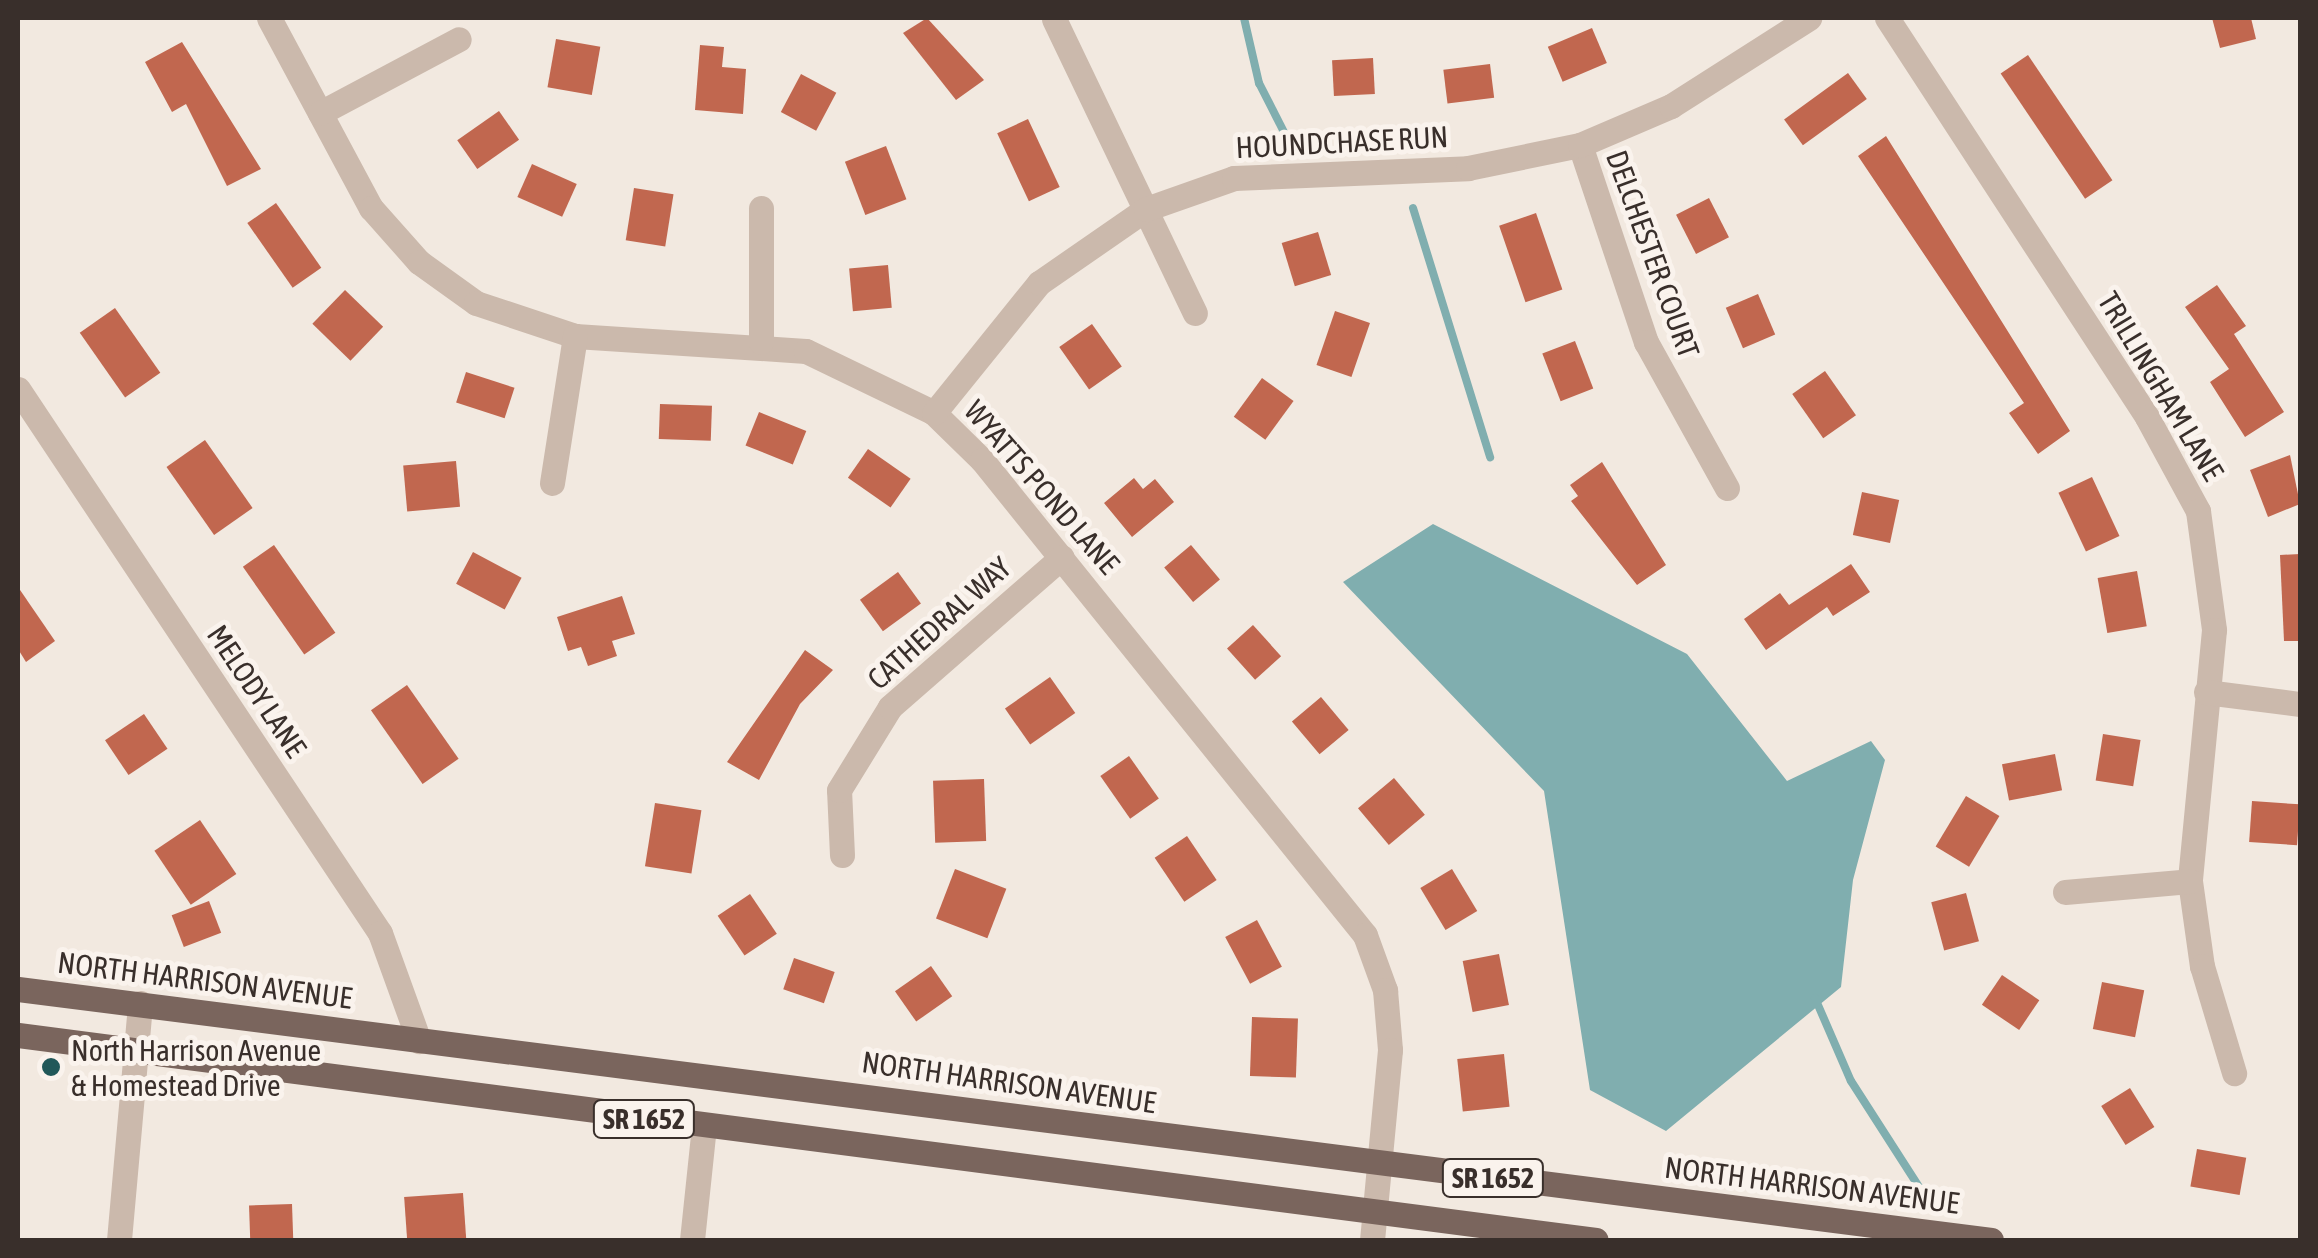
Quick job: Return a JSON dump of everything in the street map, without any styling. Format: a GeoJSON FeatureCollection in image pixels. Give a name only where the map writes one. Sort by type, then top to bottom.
{"type":"FeatureCollection","features":[{"type":"Feature","properties":{"kind":"main road","name":"NORTH HARRISON AVENUE"},"geometry":{"type":"LineString","coordinates":[[18,989],[1991,1240]]}},
{"type":"Feature","properties":{"kind":"main road","name":"SR 1652"},"geometry":{"type":"LineString","coordinates":[[18,1035],[1596,1240]]}},
{"type":"Feature","properties":{"kind":"street","name":"WYATTS POND LANE"},"geometry":{"type":"LineString","coordinates":[[269,18],[372,208],[419,262],[493,311],[575,336],[761,342],[848,367],[934,413],[1062,557],[1365,936],[1390,1036],[1372,1240]]}},
{"type":"Feature","properties":{"kind":"street","name":"HOUNDCHASE RUN"},"geometry":{"type":"LineString","coordinates":[[934,413],[1039,282],[1146,209],[1234,178],[1485,166],[1580,145],[1671,106],[1809,18]]}},
{"type":"Feature","properties":{"kind":"street","name":"TRILLINGHAM LANE"},"geometry":{"type":"LineString","coordinates":[[1887,18],[2174,462],[2213,580],[2190,881],[2202,966],[2234,1073]]}},
{"type":"Feature","properties":{"kind":"street"},"geometry":{"type":"LineString","coordinates":[[1054,19],[1194,312]]}},
{"type":"Feature","properties":{"kind":"street"},"geometry":{"type":"LineString","coordinates":[[320,113],[459,39]]}},
{"type":"Feature","properties":{"kind":"street","name":"DELCHESTER COURT"},"geometry":{"type":"LineString","coordinates":[[1580,145],[1646,342],[1727,488]]}},
{"type":"Feature","properties":{"kind":"street"},"geometry":{"type":"LineString","coordinates":[[761,208],[761,342]]}},
{"type":"Feature","properties":{"kind":"street"},"geometry":{"type":"LineString","coordinates":[[552,483],[575,336]]}},
{"type":"Feature","properties":{"kind":"street","name":"MELODY LANE"},"geometry":{"type":"LineString","coordinates":[[18,389],[380,933],[419,1040]]}},
{"type":"Feature","properties":{"kind":"street","name":"CATHEDRAL WAY"},"geometry":{"type":"LineString","coordinates":[[842,855],[839,790],[890,707],[1062,557]]}},
{"type":"Feature","properties":{"kind":"street"},"geometry":{"type":"LineString","coordinates":[[2206,692],[2300,704]]}},
{"type":"Feature","properties":{"kind":"street"},"geometry":{"type":"LineString","coordinates":[[2065,892],[2190,881]]}},
{"type":"Feature","properties":{"kind":"street"},"geometry":{"type":"LineString","coordinates":[[119,1240],[140,1049],[140,1003]]}},
{"type":"Feature","properties":{"kind":"street"},"geometry":{"type":"LineString","coordinates":[[692,1240],[704,1126]]}},
{"type":"Feature","properties":{"kind":"water"},"geometry":{"type":"Polygon","coordinates":[[[1433,524],[1687,654],[1787,781],[1871,741],[1885,760],[1853,880],[1841,987],[1666,1131],[1590,1090],[1544,791],[1343,582],[1433,524]]]}},
{"type":"Feature","properties":{"kind":"building"},"geometry":{"type":"Polygon","coordinates":[[[927,18],[984,80],[956,100],[903,33],[927,18]]]}},
{"type":"Feature","properties":{"kind":"building"},"geometry":{"type":"Polygon","coordinates":[[[2212,18],[2251,18],[2256,39],[2220,48],[2212,18]]]}},
{"type":"Feature","properties":{"kind":"building"},"geometry":{"type":"Polygon","coordinates":[[[1592,28],[1607,63],[1563,82],[1548,47],[1592,28]]]}},
{"type":"Feature","properties":{"kind":"building"},"geometry":{"type":"Polygon","coordinates":[[[556,39],[600,47],[592,95],[547,87],[556,39]]]}},
{"type":"Feature","properties":{"kind":"building"},"geometry":{"type":"Polygon","coordinates":[[[182,42],[261,169],[227,186],[186,104],[172,112],[145,62],[182,42]]]}},
{"type":"Feature","properties":{"kind":"building"},"geometry":{"type":"Polygon","coordinates":[[[700,45],[724,47],[722,67],[746,69],[743,114],[695,110],[700,45]]]}},
{"type":"Feature","properties":{"kind":"building"},"geometry":{"type":"Polygon","coordinates":[[[2028,55],[2112,180],[2085,199],[2001,73],[2028,55]]]}},
{"type":"Feature","properties":{"kind":"building"},"geometry":{"type":"Polygon","coordinates":[[[1373,58],[1375,94],[1334,96],[1332,60],[1373,58]]]}},
{"type":"Feature","properties":{"kind":"building"},"geometry":{"type":"Polygon","coordinates":[[[1490,64],[1494,98],[1447,103],[1443,70],[1490,64]]]}},
{"type":"Feature","properties":{"kind":"building"},"geometry":{"type":"Polygon","coordinates":[[[1848,73],[1867,99],[1803,145],[1784,119],[1848,73]]]}},
{"type":"Feature","properties":{"kind":"building"},"geometry":{"type":"Polygon","coordinates":[[[801,74],[836,93],[816,131],[781,112],[801,74]]]}},
{"type":"Feature","properties":{"kind":"building"},"geometry":{"type":"Polygon","coordinates":[[[499,111],[519,140],[477,169],[457,140],[499,111]]]}},
{"type":"Feature","properties":{"kind":"building"},"geometry":{"type":"Polygon","coordinates":[[[1028,119],[1060,187],[1029,201],[997,133],[1028,119]]]}},
{"type":"Feature","properties":{"kind":"building"},"geometry":{"type":"Polygon","coordinates":[[[1886,136],[2070,431],[2038,454],[2009,413],[2024,403],[1858,156],[1886,136]]]}},
{"type":"Feature","properties":{"kind":"building"},"geometry":{"type":"Polygon","coordinates":[[[886,146],[906,199],[865,215],[845,162],[886,146]]]}},
{"type":"Feature","properties":{"kind":"building"},"geometry":{"type":"Polygon","coordinates":[[[532,164],[577,184],[562,217],[517,197],[532,164]]]}},
{"type":"Feature","properties":{"kind":"building"},"geometry":{"type":"Polygon","coordinates":[[[634,188],[674,194],[665,247],[626,240],[634,188]]]}},
{"type":"Feature","properties":{"kind":"building"},"geometry":{"type":"Polygon","coordinates":[[[1709,198],[1729,237],[1696,254],[1676,215],[1709,198]]]}},
{"type":"Feature","properties":{"kind":"building"},"geometry":{"type":"Polygon","coordinates":[[[276,203],[321,268],[293,288],[247,223],[276,203]]]}},
{"type":"Feature","properties":{"kind":"building"},"geometry":{"type":"Polygon","coordinates":[[[1536,213],[1562,290],[1525,302],[1499,226],[1536,213]]]}},
{"type":"Feature","properties":{"kind":"building"},"geometry":{"type":"Polygon","coordinates":[[[1318,232],[1331,275],[1295,286],[1282,243],[1318,232]]]}},
{"type":"Feature","properties":{"kind":"building"},"geometry":{"type":"Polygon","coordinates":[[[888,265],[892,308],[853,311],[849,268],[888,265]]]}},
{"type":"Feature","properties":{"kind":"building"},"geometry":{"type":"Polygon","coordinates":[[[2217,285],[2246,326],[2234,334],[2284,412],[2245,437],[2210,382],[2229,369],[2185,307],[2217,285]]]}},
{"type":"Feature","properties":{"kind":"building"},"geometry":{"type":"Polygon","coordinates":[[[345,290],[383,327],[350,361],[312,324],[345,290]]]}},
{"type":"Feature","properties":{"kind":"building"},"geometry":{"type":"Polygon","coordinates":[[[1758,294],[1775,335],[1743,348],[1726,308],[1758,294]]]}},
{"type":"Feature","properties":{"kind":"building"},"geometry":{"type":"Polygon","coordinates":[[[115,308],[160,373],[125,397],[80,333],[115,308]]]}},
{"type":"Feature","properties":{"kind":"building"},"geometry":{"type":"Polygon","coordinates":[[[1335,311],[1370,323],[1351,377],[1316,365],[1335,311]]]}},
{"type":"Feature","properties":{"kind":"building"},"geometry":{"type":"Polygon","coordinates":[[[1092,324],[1122,367],[1089,390],[1059,347],[1092,324]]]}},
{"type":"Feature","properties":{"kind":"building"},"geometry":{"type":"Polygon","coordinates":[[[1575,341],[1593,389],[1561,401],[1542,354],[1575,341]]]}},
{"type":"Feature","properties":{"kind":"building"},"geometry":{"type":"Polygon","coordinates":[[[1825,371],[1856,415],[1823,438],[1792,394],[1825,371]]]}},
{"type":"Feature","properties":{"kind":"building"},"geometry":{"type":"Polygon","coordinates":[[[466,372],[515,388],[505,418],[456,402],[466,372]]]}},
{"type":"Feature","properties":{"kind":"building"},"geometry":{"type":"Polygon","coordinates":[[[1262,378],[1294,401],[1265,440],[1234,417],[1262,378]]]}},
{"type":"Feature","properties":{"kind":"building"},"geometry":{"type":"Polygon","coordinates":[[[660,404],[712,406],[711,441],[659,439],[660,404]]]}},
{"type":"Feature","properties":{"kind":"building"},"geometry":{"type":"Polygon","coordinates":[[[759,412],[806,431],[793,464],[746,445],[759,412]]]}},
{"type":"Feature","properties":{"kind":"building"},"geometry":{"type":"Polygon","coordinates":[[[205,440],[253,508],[214,535],[166,467],[205,440]]]}},
{"type":"Feature","properties":{"kind":"building"},"geometry":{"type":"Polygon","coordinates":[[[868,449],[911,479],[891,507],[848,478],[868,449]]]}},
{"type":"Feature","properties":{"kind":"building"},"geometry":{"type":"Polygon","coordinates":[[[2290,455],[2300,504],[2268,517],[2250,470],[2290,455]]]}},
{"type":"Feature","properties":{"kind":"building"},"geometry":{"type":"Polygon","coordinates":[[[456,461],[460,507],[407,511],[403,466],[456,461]]]}},
{"type":"Feature","properties":{"kind":"building"},"geometry":{"type":"Polygon","coordinates":[[[1602,462],[1666,565],[1637,585],[1571,501],[1578,496],[1570,485],[1602,462]]]}},
{"type":"Feature","properties":{"kind":"building"},"geometry":{"type":"Polygon","coordinates":[[[2092,477],[2119,536],[2086,552],[2058,493],[2092,477]]]}},
{"type":"Feature","properties":{"kind":"building"},"geometry":{"type":"Polygon","coordinates":[[[1134,478],[1143,489],[1155,479],[1174,502],[1132,537],[1104,503],[1134,478]]]}},
{"type":"Feature","properties":{"kind":"building"},"geometry":{"type":"Polygon","coordinates":[[[1862,492],[1899,500],[1890,543],[1853,535],[1862,492]]]}},
{"type":"Feature","properties":{"kind":"building"},"geometry":{"type":"Polygon","coordinates":[[[274,545],[335,633],[304,654],[243,567],[274,545]]]}},
{"type":"Feature","properties":{"kind":"building"},"geometry":{"type":"Polygon","coordinates":[[[1191,545],[1220,579],[1193,602],[1164,567],[1191,545]]]}},
{"type":"Feature","properties":{"kind":"building"},"geometry":{"type":"Polygon","coordinates":[[[473,552],[522,578],[505,610],[456,584],[473,552]]]}},
{"type":"Feature","properties":{"kind":"building"},"geometry":{"type":"Polygon","coordinates":[[[2300,554],[2300,641],[2284,641],[2280,555],[2300,554]]]}},
{"type":"Feature","properties":{"kind":"building"},"geometry":{"type":"Polygon","coordinates":[[[1851,564],[1870,592],[1833,616],[1827,607],[1766,650],[1744,619],[1780,593],[1789,605],[1851,564]]]}},
{"type":"Feature","properties":{"kind":"building"},"geometry":{"type":"Polygon","coordinates":[[[2137,571],[2147,626],[2107,633],[2098,578],[2137,571]]]}},
{"type":"Feature","properties":{"kind":"building"},"geometry":{"type":"Polygon","coordinates":[[[898,572],[921,604],[883,631],[860,600],[898,572]]]}},
{"type":"Feature","properties":{"kind":"building"},"geometry":{"type":"Polygon","coordinates":[[[18,587],[55,641],[26,662],[18,649],[18,587]]]}},
{"type":"Feature","properties":{"kind":"building"},"geometry":{"type":"Polygon","coordinates":[[[622,596],[635,634],[612,641],[617,656],[588,666],[581,647],[568,651],[557,617],[622,596]]]}},
{"type":"Feature","properties":{"kind":"building"},"geometry":{"type":"Polygon","coordinates":[[[1253,625],[1281,656],[1255,680],[1227,648],[1253,625]]]}},
{"type":"Feature","properties":{"kind":"building"},"geometry":{"type":"Polygon","coordinates":[[[805,650],[833,670],[800,704],[759,780],[727,762],[805,650]]]}},
{"type":"Feature","properties":{"kind":"building"},"geometry":{"type":"Polygon","coordinates":[[[1050,677],[1075,713],[1030,745],[1005,709],[1050,677]]]}},
{"type":"Feature","properties":{"kind":"building"},"geometry":{"type":"Polygon","coordinates":[[[407,685],[459,759],[423,784],[371,710],[407,685]]]}},
{"type":"Feature","properties":{"kind":"building"},"geometry":{"type":"Polygon","coordinates":[[[1321,697],[1349,730],[1320,754],[1292,721],[1321,697]]]}},
{"type":"Feature","properties":{"kind":"building"},"geometry":{"type":"Polygon","coordinates":[[[144,714],[167,749],[129,775],[105,740],[144,714]]]}},
{"type":"Feature","properties":{"kind":"building"},"geometry":{"type":"Polygon","coordinates":[[[2103,734],[2141,740],[2133,786],[2096,780],[2103,734]]]}},
{"type":"Feature","properties":{"kind":"building"},"geometry":{"type":"Polygon","coordinates":[[[2055,754],[2062,790],[2009,801],[2002,764],[2055,754]]]}},
{"type":"Feature","properties":{"kind":"building"},"geometry":{"type":"Polygon","coordinates":[[[1129,756],[1159,799],[1130,819],[1100,776],[1129,756]]]}},
{"type":"Feature","properties":{"kind":"building"},"geometry":{"type":"Polygon","coordinates":[[[1394,778],[1425,815],[1389,845],[1358,808],[1394,778]]]}},
{"type":"Feature","properties":{"kind":"building"},"geometry":{"type":"Polygon","coordinates":[[[984,779],[986,841],[935,843],[933,781],[984,779]]]}},
{"type":"Feature","properties":{"kind":"building"},"geometry":{"type":"Polygon","coordinates":[[[1966,796],[1999,816],[1969,867],[1936,847],[1966,796]]]}},
{"type":"Feature","properties":{"kind":"building"},"geometry":{"type":"Polygon","coordinates":[[[2252,801],[2300,804],[2297,845],[2249,842],[2252,801]]]}},
{"type":"Feature","properties":{"kind":"building"},"geometry":{"type":"Polygon","coordinates":[[[655,803],[701,810],[691,874],[645,866],[655,803]]]}},
{"type":"Feature","properties":{"kind":"building"},"geometry":{"type":"Polygon","coordinates":[[[200,820],[236,874],[191,905],[154,851],[200,820]]]}},
{"type":"Feature","properties":{"kind":"building"},"geometry":{"type":"Polygon","coordinates":[[[1187,836],[1217,880],[1184,902],[1155,858],[1187,836]]]}},
{"type":"Feature","properties":{"kind":"building"},"geometry":{"type":"Polygon","coordinates":[[[955,869],[1006,889],[987,938],[936,918],[955,869]]]}},
{"type":"Feature","properties":{"kind":"building"},"geometry":{"type":"Polygon","coordinates":[[[1452,869],[1477,911],[1446,930],[1420,888],[1452,869]]]}},
{"type":"Feature","properties":{"kind":"building"},"geometry":{"type":"Polygon","coordinates":[[[1966,893],[1979,941],[1944,951],[1931,902],[1966,893]]]}},
{"type":"Feature","properties":{"kind":"building"},"geometry":{"type":"Polygon","coordinates":[[[750,894],[777,934],[745,956],[718,916],[750,894]]]}},
{"type":"Feature","properties":{"kind":"building"},"geometry":{"type":"Polygon","coordinates":[[[209,901],[221,933],[184,947],[172,915],[209,901]]]}},
{"type":"Feature","properties":{"kind":"building"},"geometry":{"type":"Polygon","coordinates":[[[1257,920],[1282,967],[1250,984],[1225,937],[1257,920]]]}},
{"type":"Feature","properties":{"kind":"building"},"geometry":{"type":"Polygon","coordinates":[[[1499,954],[1509,1005],[1473,1012],[1463,961],[1499,954]]]}},
{"type":"Feature","properties":{"kind":"building"},"geometry":{"type":"Polygon","coordinates":[[[794,958],[835,972],[824,1003],[783,989],[794,958]]]}},
{"type":"Feature","properties":{"kind":"building"},"geometry":{"type":"Polygon","coordinates":[[[931,966],[952,996],[916,1022],[895,991],[931,966]]]}},
{"type":"Feature","properties":{"kind":"building"},"geometry":{"type":"Polygon","coordinates":[[[2002,975],[2039,1000],[2019,1030],[1982,1005],[2002,975]]]}},
{"type":"Feature","properties":{"kind":"building"},"geometry":{"type":"Polygon","coordinates":[[[2102,982],[2144,990],[2135,1037],[2093,1029],[2102,982]]]}},
{"type":"Feature","properties":{"kind":"building"},"geometry":{"type":"Polygon","coordinates":[[[1252,1017],[1298,1019],[1296,1078],[1250,1076],[1252,1017]]]}},
{"type":"Feature","properties":{"kind":"building"},"geometry":{"type":"Polygon","coordinates":[[[1504,1054],[1510,1107],[1463,1112],[1457,1059],[1504,1054]]]}},
{"type":"Feature","properties":{"kind":"building"},"geometry":{"type":"Polygon","coordinates":[[[2130,1088],[2154,1127],[2126,1145],[2101,1106],[2130,1088]]]}},
{"type":"Feature","properties":{"kind":"building"},"geometry":{"type":"Polygon","coordinates":[[[2197,1149],[2246,1158],[2240,1195],[2190,1186],[2197,1149]]]}},
{"type":"Feature","properties":{"kind":"building"},"geometry":{"type":"Polygon","coordinates":[[[463,1193],[466,1240],[407,1240],[404,1197],[463,1193]]]}},
{"type":"Feature","properties":{"kind":"building"},"geometry":{"type":"Polygon","coordinates":[[[292,1204],[293,1240],[250,1240],[249,1206],[292,1204]]]}},
{"type":"Feature","properties":{"kind":"waterway"},"geometry":{"type":"LineString","coordinates":[[1244,18],[1259,83],[1284,132]]}},
{"type":"Feature","properties":{"kind":"waterway"},"geometry":{"type":"LineString","coordinates":[[1413,208],[1490,457]]}},
{"type":"Feature","properties":{"kind":"waterway"},"geometry":{"type":"LineString","coordinates":[[1815,998],[1851,1081],[1919,1187]]}},
{"type":"Feature","properties":{"kind":"place","name":"North Harrison Avenue & Homestead Drive"},"geometry":{"type":"Point","coordinates":[51,1067]}}]}
